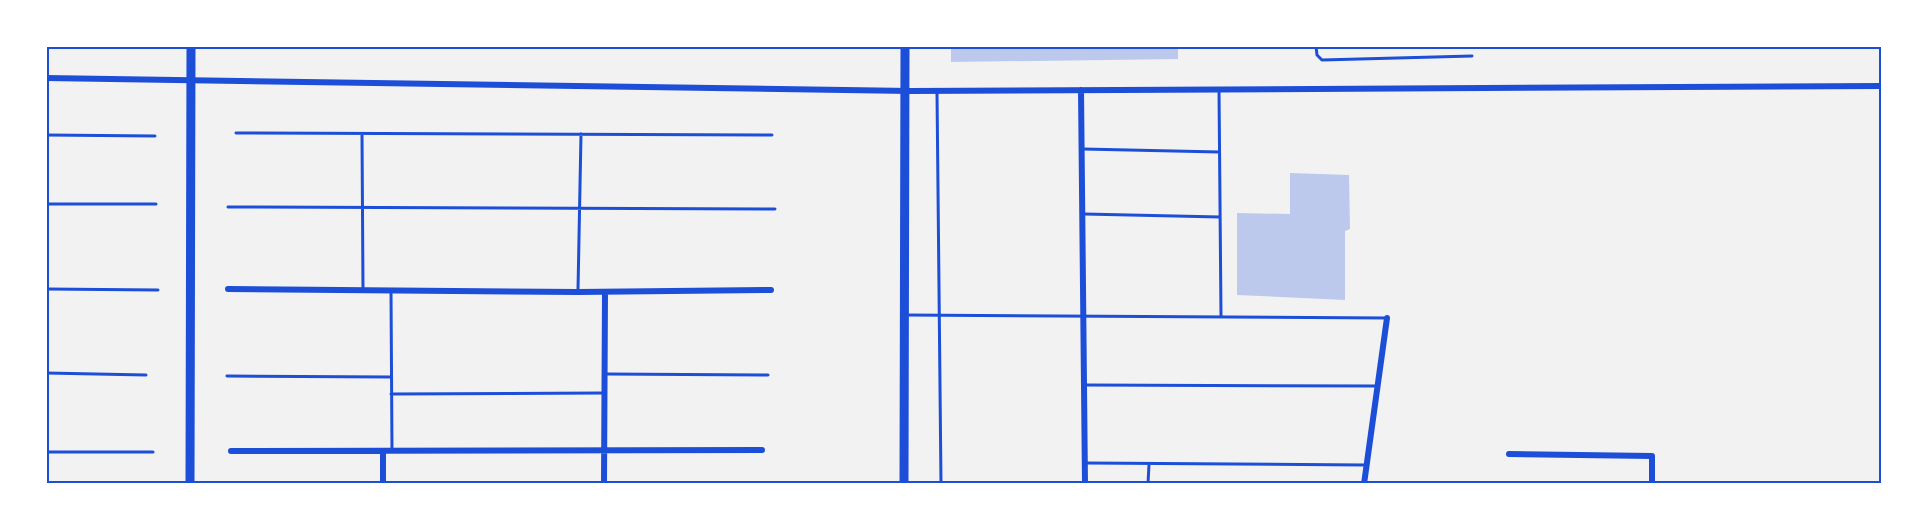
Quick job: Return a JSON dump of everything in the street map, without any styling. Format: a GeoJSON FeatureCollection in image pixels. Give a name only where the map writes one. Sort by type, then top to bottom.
{"type":"FeatureCollection","features":[{"type":"Feature","properties":{"kind":"main road"},"geometry":{"type":"LineString","coordinates":[[190,483],[191,46]]}},
{"type":"Feature","properties":{"kind":"main road"},"geometry":{"type":"LineString","coordinates":[[904,483],[905,46]]}},
{"type":"Feature","properties":{"kind":"street"},"geometry":{"type":"LineString","coordinates":[[46,78],[905,91],[1881,86]]}},
{"type":"Feature","properties":{"kind":"street"},"geometry":{"type":"LineString","coordinates":[[1081,90],[1085,483]]}},
{"type":"Feature","properties":{"kind":"street"},"geometry":{"type":"LineString","coordinates":[[228,289],[578,292],[771,290]]}},
{"type":"Feature","properties":{"kind":"street"},"geometry":{"type":"LineString","coordinates":[[604,483],[605,292]]}},
{"type":"Feature","properties":{"kind":"street"},"geometry":{"type":"LineString","coordinates":[[1364,483],[1386,318]]}},
{"type":"Feature","properties":{"kind":"street"},"geometry":{"type":"LineString","coordinates":[[231,451],[762,450]]}},
{"type":"Feature","properties":{"kind":"street"},"geometry":{"type":"LineString","coordinates":[[383,451],[383,483]]}},
{"type":"Feature","properties":{"kind":"street"},"geometry":{"type":"LineString","coordinates":[[1509,454],[1652,456],[1652,483]]}},
{"type":"Feature","properties":{"kind":"lane"},"geometry":{"type":"LineString","coordinates":[[1316,46],[1317,55],[1322,60],[1472,56]]}},
{"type":"Feature","properties":{"kind":"lane"},"geometry":{"type":"LineString","coordinates":[[1219,90],[1221,316]]}},
{"type":"Feature","properties":{"kind":"lane"},"geometry":{"type":"LineString","coordinates":[[938,91],[941,483]]}},
{"type":"Feature","properties":{"kind":"lane"},"geometry":{"type":"LineString","coordinates":[[236,132],[772,135]]}},
{"type":"Feature","properties":{"kind":"lane"},"geometry":{"type":"LineString","coordinates":[[362,133],[363,291]]}},
{"type":"Feature","properties":{"kind":"lane"},"geometry":{"type":"LineString","coordinates":[[578,292],[581,134]]}},
{"type":"Feature","properties":{"kind":"lane"},"geometry":{"type":"LineString","coordinates":[[46,135],[155,136]]}},
{"type":"Feature","properties":{"kind":"lane"},"geometry":{"type":"LineString","coordinates":[[1082,149],[1219,152]]}},
{"type":"Feature","properties":{"kind":"lane"},"geometry":{"type":"LineString","coordinates":[[46,204],[156,204]]}},
{"type":"Feature","properties":{"kind":"lane"},"geometry":{"type":"LineString","coordinates":[[228,207],[775,210]]}},
{"type":"Feature","properties":{"kind":"lane"},"geometry":{"type":"LineString","coordinates":[[1082,214],[1220,217]]}},
{"type":"Feature","properties":{"kind":"lane"},"geometry":{"type":"LineString","coordinates":[[46,288],[158,290]]}},
{"type":"Feature","properties":{"kind":"lane"},"geometry":{"type":"LineString","coordinates":[[391,291],[392,451]]}},
{"type":"Feature","properties":{"kind":"lane"},"geometry":{"type":"LineString","coordinates":[[904,315],[1386,318]]}},
{"type":"Feature","properties":{"kind":"lane"},"geometry":{"type":"LineString","coordinates":[[46,373],[146,375]]}},
{"type":"Feature","properties":{"kind":"lane"},"geometry":{"type":"LineString","coordinates":[[605,374],[768,375]]}},
{"type":"Feature","properties":{"kind":"lane"},"geometry":{"type":"LineString","coordinates":[[227,376],[391,377]]}},
{"type":"Feature","properties":{"kind":"lane"},"geometry":{"type":"LineString","coordinates":[[1084,385],[1377,386]]}},
{"type":"Feature","properties":{"kind":"lane"},"geometry":{"type":"LineString","coordinates":[[391,393],[604,393]]}},
{"type":"Feature","properties":{"kind":"lane"},"geometry":{"type":"LineString","coordinates":[[46,452],[153,452]]}},
{"type":"Feature","properties":{"kind":"lane"},"geometry":{"type":"LineString","coordinates":[[1085,463],[1366,465]]}},
{"type":"Feature","properties":{"kind":"lane"},"geometry":{"type":"LineString","coordinates":[[1148,483],[1149,464]]}},
{"type":"Feature","properties":{"kind":"building"},"geometry":{"type":"Polygon","coordinates":[[[951,46],[1178,46],[1178,59],[951,62],[951,46]]]}},
{"type":"Feature","properties":{"kind":"building"},"geometry":{"type":"Polygon","coordinates":[[[1290,173],[1349,175],[1350,229],[1345,231],[1345,300],[1237,295],[1237,213],[1290,214],[1290,173]]]}}]}
